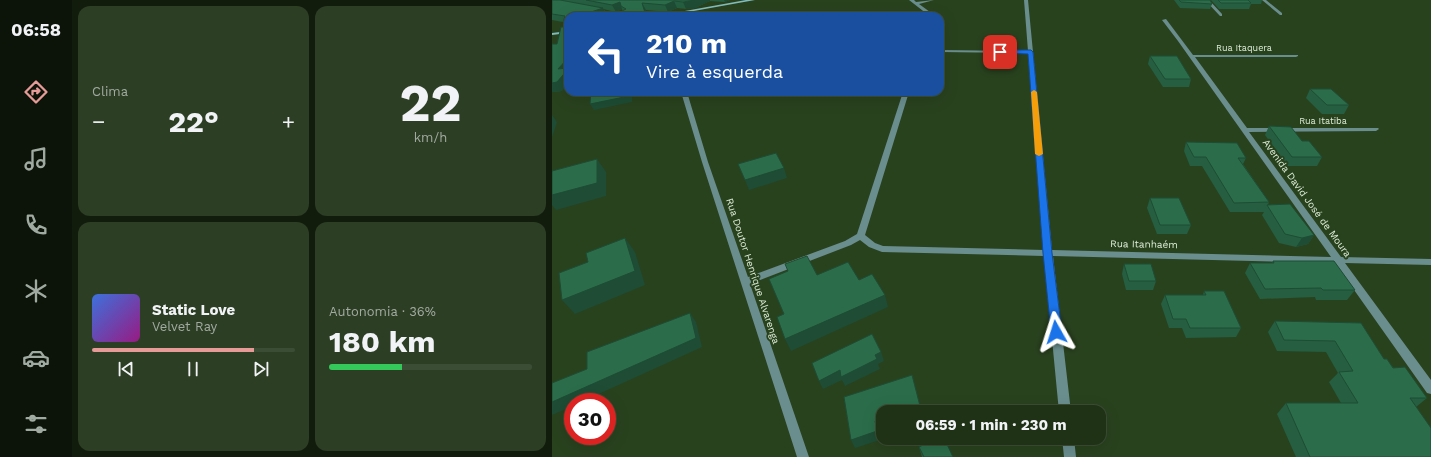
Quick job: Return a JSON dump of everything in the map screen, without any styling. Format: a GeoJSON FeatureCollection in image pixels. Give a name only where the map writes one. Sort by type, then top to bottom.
{"type":"FeatureCollection","features":[{"type":"Feature","properties":{"kind":"street"},"geometry":{"type":"LineString","coordinates":[[683,12],[753,0]]}},
{"type":"Feature","properties":{"kind":"street"},"geometry":{"type":"LineString","coordinates":[[913,1],[932,0]]}},
{"type":"Feature","properties":{"kind":"street"},"geometry":{"type":"LineString","coordinates":[[1026,0],[1048,253],[1064,405]]}},
{"type":"Feature","properties":{"kind":"street"},"geometry":{"type":"LineString","coordinates":[[1207,0],[1221,15]]}},
{"type":"Feature","properties":{"kind":"street"},"geometry":{"type":"LineString","coordinates":[[1264,0],[1281,14]]}},
{"type":"Feature","properties":{"kind":"street"},"geometry":{"type":"LineString","coordinates":[[913,1],[928,12]]}},
{"type":"Feature","properties":{"kind":"street"},"geometry":{"type":"LineString","coordinates":[[589,9],[605,12]]}},
{"type":"Feature","properties":{"kind":"street","name":"Avenida David José de Moura"},"geometry":{"type":"LineString","coordinates":[[1164,20],[1246,130],[1431,389]]}},
{"type":"Feature","properties":{"kind":"street"},"geometry":{"type":"LineString","coordinates":[[552,34],[564,32]]}},
{"type":"Feature","properties":{"kind":"street"},"geometry":{"type":"LineString","coordinates":[[944,52],[1031,52]]}},
{"type":"Feature","properties":{"kind":"street","name":"Rua Itaquera"},"geometry":{"type":"LineString","coordinates":[[1192,56],[1296,56]]}},
{"type":"Feature","properties":{"kind":"street","name":"Rua Doutor Henrique Alvarenga"},"geometry":{"type":"LineString","coordinates":[[685,96],[705,162],[803,457]]}},
{"type":"Feature","properties":{"kind":"street"},"geometry":{"type":"LineString","coordinates":[[745,282],[848,243],[860,236],[905,96]]}},
{"type":"Feature","properties":{"kind":"street","name":"Rua Itatiba"},"geometry":{"type":"LineString","coordinates":[[1246,130],[1376,129]]}},
{"type":"Feature","properties":{"kind":"street","name":"Rua Itanhaém"},"geometry":{"type":"LineString","coordinates":[[860,236],[872,245],[882,249],[1431,262]]}},
{"type":"Feature","properties":{"kind":"street"},"geometry":{"type":"LineString","coordinates":[[1069,445],[1070,457]]}},
{"type":"Feature","properties":{"kind":"building"},"geometry":{"type":"Polygon","coordinates":[[[552,0],[560,0],[603,8],[591,12],[564,12],[564,16],[552,14],[552,0]]]}},
{"type":"Feature","properties":{"kind":"building"},"geometry":{"type":"Polygon","coordinates":[[[586,0],[695,0],[683,2],[674,1],[665,5],[642,3],[645,12],[622,12],[626,9],[621,6],[620,2],[612,5],[586,0]]]}},
{"type":"Feature","properties":{"kind":"building"},"geometry":{"type":"Polygon","coordinates":[[[1179,0],[1210,0],[1212,4],[1181,2],[1179,0]]]}},
{"type":"Feature","properties":{"kind":"building"},"geometry":{"type":"Polygon","coordinates":[[[1218,0],[1248,0],[1251,3],[1221,3],[1218,0]]]}},
{"type":"Feature","properties":{"kind":"building"},"geometry":{"type":"Polygon","coordinates":[[[561,27],[564,27],[564,62],[558,69],[564,68],[564,74],[557,82],[552,83],[552,44],[557,44],[561,27]]]}},
{"type":"Feature","properties":{"kind":"building"},"geometry":{"type":"Polygon","coordinates":[[[1150,56],[1177,56],[1191,79],[1165,79],[1150,56]]]}},
{"type":"Feature","properties":{"kind":"building"},"geometry":{"type":"Polygon","coordinates":[[[1310,89],[1331,89],[1349,105],[1327,105],[1310,89]]]}},
{"type":"Feature","properties":{"kind":"building"},"geometry":{"type":"Polygon","coordinates":[[[591,96],[629,96],[590,104],[591,96]]]}},
{"type":"Feature","properties":{"kind":"building"},"geometry":{"type":"Polygon","coordinates":[[[1269,126],[1291,127],[1302,141],[1309,141],[1322,157],[1292,157],[1269,126]]]}},
{"type":"Feature","properties":{"kind":"building"},"geometry":{"type":"Polygon","coordinates":[[[1186,142],[1237,143],[1246,158],[1238,158],[1269,202],[1234,203],[1206,157],[1194,157],[1186,142]]]}},
{"type":"Feature","properties":{"kind":"building"},"geometry":{"type":"Polygon","coordinates":[[[776,153],[784,168],[745,180],[738,164],[776,153]]]}},
{"type":"Feature","properties":{"kind":"building"},"geometry":{"type":"Polygon","coordinates":[[[597,159],[597,183],[552,195],[552,171],[597,159]]]}},
{"type":"Feature","properties":{"kind":"building"},"geometry":{"type":"Polygon","coordinates":[[[1150,198],[1179,198],[1191,225],[1160,225],[1150,198]]]}},
{"type":"Feature","properties":{"kind":"building"},"geometry":{"type":"Polygon","coordinates":[[[1290,204],[1314,235],[1302,238],[1285,234],[1267,205],[1290,204]]]}},
{"type":"Feature","properties":{"kind":"building"},"geometry":{"type":"Polygon","coordinates":[[[625,238],[635,271],[562,300],[559,273],[588,262],[586,253],[625,238]]]}},
{"type":"Feature","properties":{"kind":"building"},"geometry":{"type":"Polygon","coordinates":[[[807,256],[817,275],[848,262],[859,280],[872,274],[885,295],[785,339],[777,317],[784,314],[769,279],[788,271],[785,264],[807,256]]]}},
{"type":"Feature","properties":{"kind":"building"},"geometry":{"type":"Polygon","coordinates":[[[1273,261],[1334,261],[1355,290],[1323,290],[1321,288],[1265,289],[1250,263],[1274,263],[1273,261]]]}},
{"type":"Feature","properties":{"kind":"building"},"geometry":{"type":"Polygon","coordinates":[[[1124,264],[1151,264],[1156,281],[1129,281],[1124,264]]]}},
{"type":"Feature","properties":{"kind":"building"},"geometry":{"type":"Polygon","coordinates":[[[1204,291],[1224,291],[1241,328],[1190,328],[1186,319],[1173,319],[1165,295],[1206,295],[1204,291]]]}},
{"type":"Feature","properties":{"kind":"building"},"geometry":{"type":"Polygon","coordinates":[[[690,313],[696,338],[572,393],[564,393],[564,397],[552,402],[552,383],[587,369],[587,352],[690,313]]]}},
{"type":"Feature","properties":{"kind":"building"},"geometry":{"type":"Polygon","coordinates":[[[1275,321],[1361,323],[1384,359],[1387,359],[1393,368],[1405,367],[1427,398],[1410,398],[1431,428],[1431,457],[1310,457],[1286,403],[1358,403],[1339,372],[1353,371],[1335,341],[1284,340],[1275,321]]]}},
{"type":"Feature","properties":{"kind":"building"},"geometry":{"type":"Polygon","coordinates":[[[872,334],[881,352],[875,355],[877,359],[841,377],[840,370],[819,381],[812,363],[872,334]]]}},
{"type":"Feature","properties":{"kind":"building"},"geometry":{"type":"Polygon","coordinates":[[[912,375],[920,405],[876,405],[876,431],[851,440],[844,397],[912,375]]]}},
{"type":"Feature","properties":{"kind":"building"},"geometry":{"type":"Polygon","coordinates":[[[923,445],[947,445],[953,457],[924,457],[919,447],[923,445]]]}},
{"type":"Feature","properties":{"kind":"slow traffic"},"geometry":{"type":"LineString","coordinates":[[1034,92],[1039,154]]}},
{"type":"Feature","properties":{"kind":"route"},"geometry":{"type":"LineString","coordinates":[[1000,52],[1031,52],[1056,332]]}}]}
